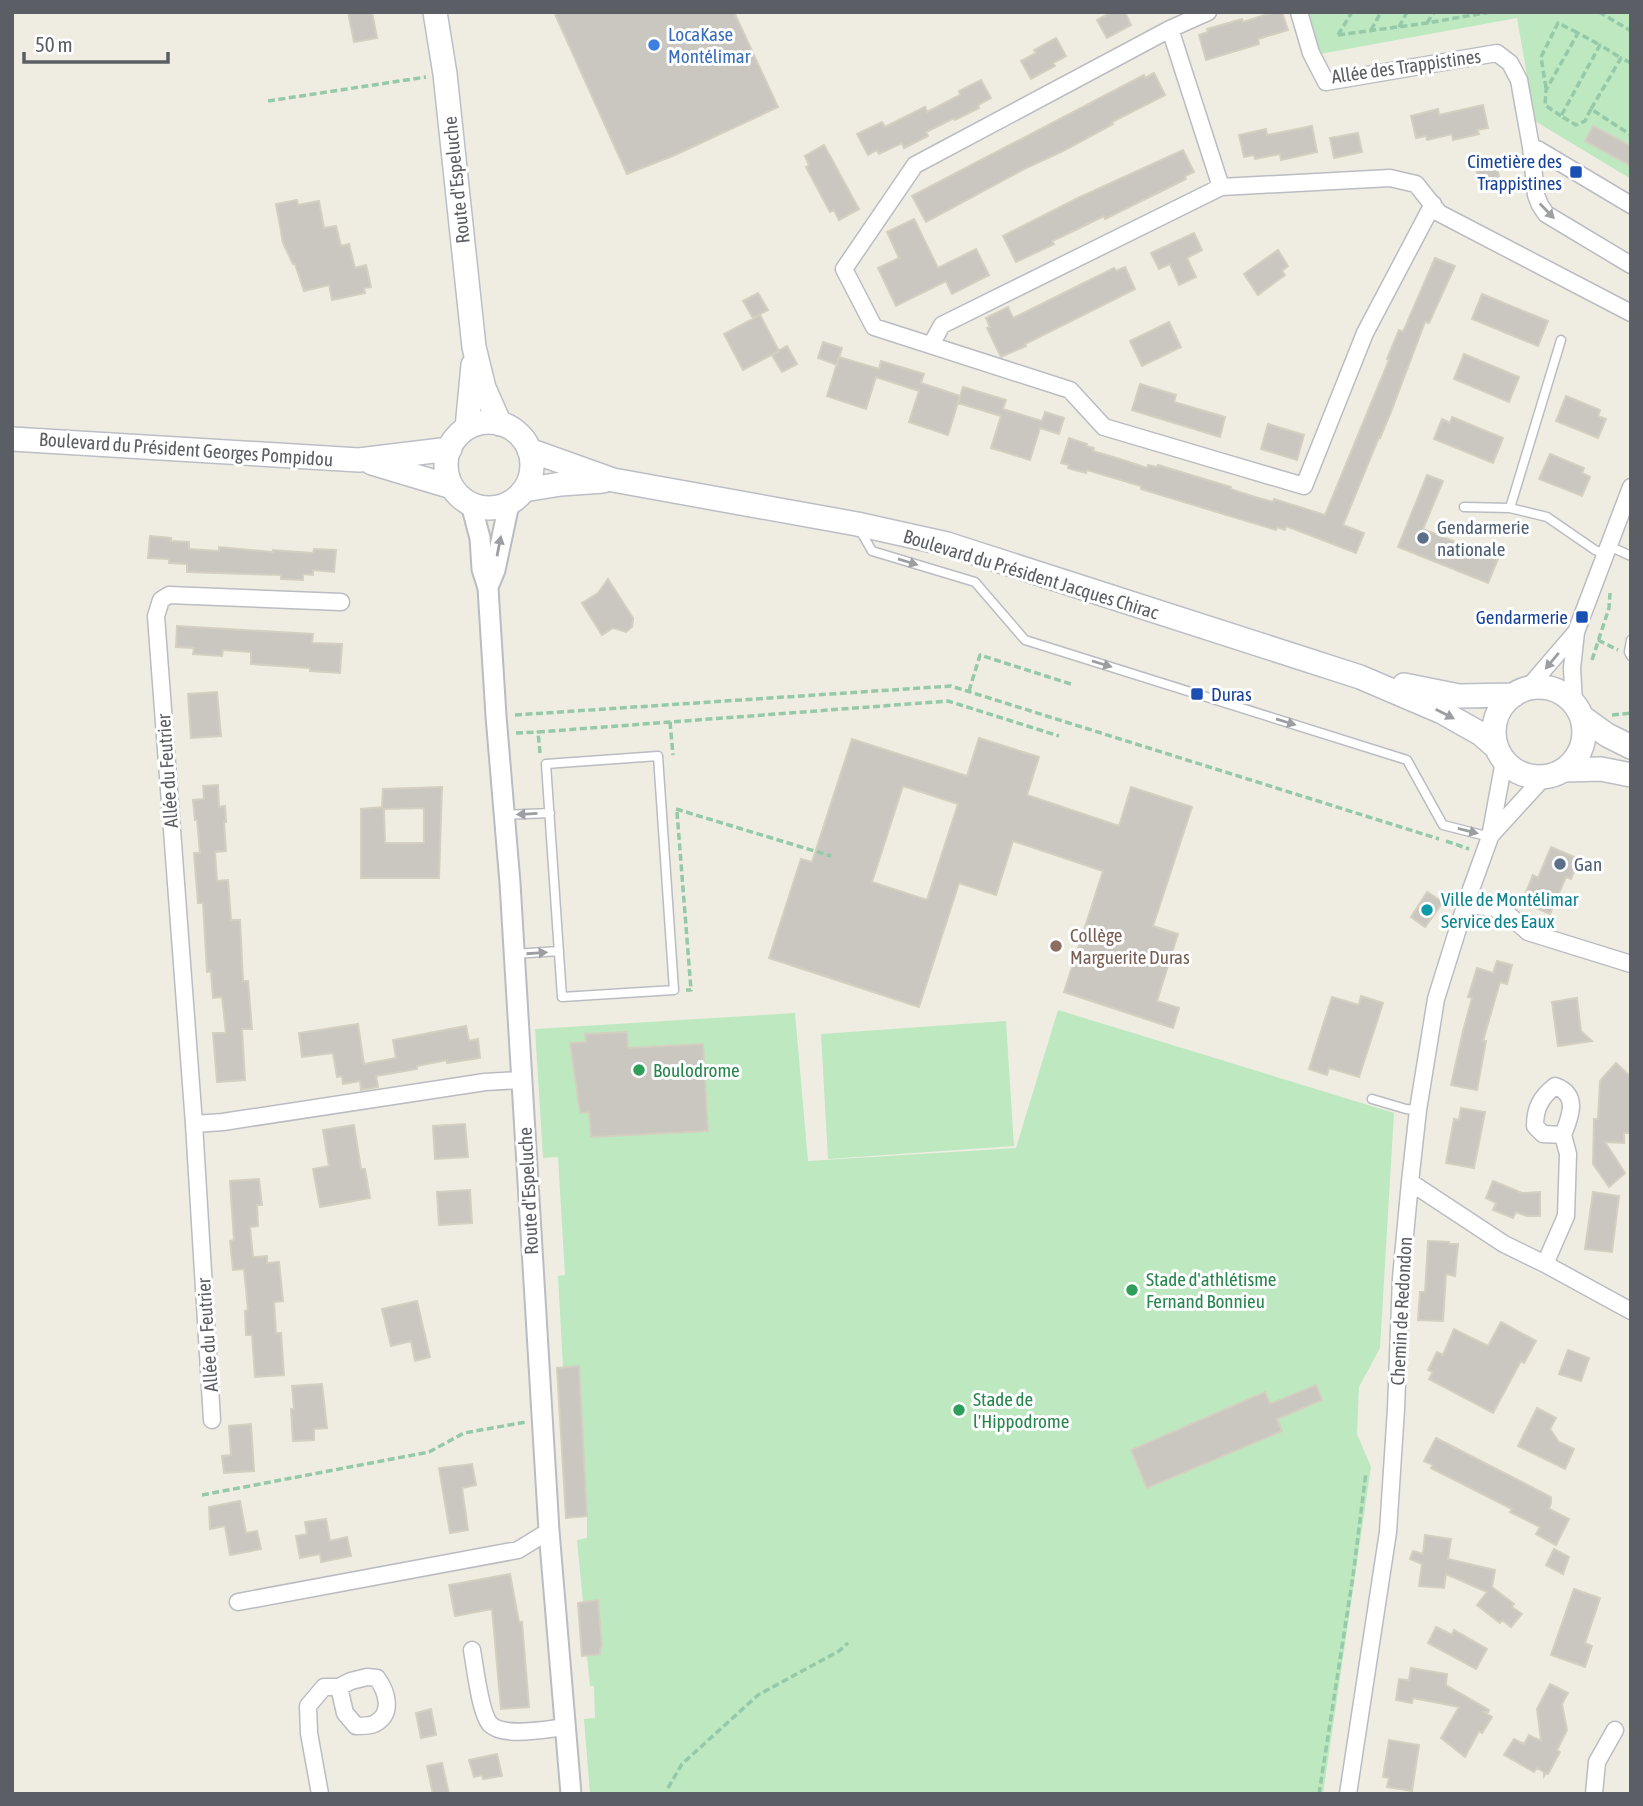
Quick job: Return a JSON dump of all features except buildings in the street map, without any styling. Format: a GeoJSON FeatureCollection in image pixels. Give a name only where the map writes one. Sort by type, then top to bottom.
{"type":"FeatureCollection","features":[{"type":"Feature","properties":{"kind":"main road","name":"Route d'Espeluche"},"geometry":{"type":"LineString","coordinates":[[435,12],[445,74],[474,348],[484,387],[500,424]]}},
{"type":"Feature","properties":{"kind":"main road","name":"Route d'Espeluche"},"geometry":{"type":"LineString","coordinates":[[467,428],[474,348]]}},
{"type":"Feature","properties":{"kind":"main road"},"geometry":{"type":"LineString","coordinates":[[489,422],[500,424],[513,429],[523,438],[532,464],[530,477],[516,497],[496,508],[483,508],[460,497],[447,474],[446,461],[457,437],[467,428],[489,422]]}},
{"type":"Feature","properties":{"kind":"main road","name":"Boulevard du Président Georges Pompidou"},"geometry":{"type":"LineString","coordinates":[[12,439],[359,460],[450,449]]}},
{"type":"Feature","properties":{"kind":"main road","name":"Boulevard du Président Jacques Chirac"},"geometry":{"type":"LineString","coordinates":[[529,450],[614,480],[857,524],[947,544],[1360,677],[1442,712],[1481,734],[1500,754]]}},
{"type":"Feature","properties":{"kind":"main road","name":"Boulevard du Président Georges Pompidou"},"geometry":{"type":"LineString","coordinates":[[359,460],[452,486]]}},
{"type":"Feature","properties":{"kind":"main road","name":"Boulevard du Président Jacques Chirac"},"geometry":{"type":"LineString","coordinates":[[516,497],[561,484],[614,480]]}},
{"type":"Feature","properties":{"kind":"main road","name":"Boulevard du Président Jacques Chirac"},"geometry":{"type":"LineString","coordinates":[[1360,677],[1459,696],[1521,692]]}},
{"type":"Feature","properties":{"kind":"main road"},"geometry":{"type":"LineString","coordinates":[[1631,747],[1607,735],[1565,695],[1553,689],[1540,687],[1521,692],[1503,705],[1496,718],[1494,733],[1500,754],[1515,771],[1529,777],[1601,769],[1631,775]]}},
{"type":"Feature","properties":{"kind":"main road"},"geometry":{"type":"LineString","coordinates":[[1554,774],[1574,762],[1580,752],[1584,729],[1578,710]]}},
{"type":"Feature","properties":{"kind":"street"},"geometry":{"type":"LineString","coordinates":[[1208,12],[1170,29],[915,165],[844,269],[874,327],[1070,390],[1104,427],[1304,486],[1365,333],[1433,204]]}},
{"type":"Feature","properties":{"kind":"street","name":"Allée des Trappistines"},"geometry":{"type":"LineString","coordinates":[[1299,12],[1311,53],[1325,82],[1497,53],[1510,63],[1519,80],[1536,195],[1540,205],[1546,214],[1631,265]]}},
{"type":"Feature","properties":{"kind":"street"},"geometry":{"type":"LineString","coordinates":[[1170,29],[1221,187]]}},
{"type":"Feature","properties":{"kind":"street"},"geometry":{"type":"LineString","coordinates":[[1531,147],[1631,205]]}},
{"type":"Feature","properties":{"kind":"street"},"geometry":{"type":"LineString","coordinates":[[931,345],[942,325],[1221,187],[1390,178],[1416,184],[1439,213],[1631,313]]}},
{"type":"Feature","properties":{"kind":"street"},"geometry":{"type":"LineString","coordinates":[[1578,710],[1572,668],[1576,632],[1607,550],[1628,508],[1631,487]]}},
{"type":"Feature","properties":{"kind":"street","name":"Route d'Espeluche"},"geometry":{"type":"LineString","coordinates":[[488,588],[516,497]]}},
{"type":"Feature","properties":{"kind":"street","name":"Route d'Espeluche"},"geometry":{"type":"LineString","coordinates":[[471,504],[480,538],[482,569],[488,588],[514,954],[549,1531],[571,1794]]}},
{"type":"Feature","properties":{"kind":"street","name":"Allée du Feutrier"},"geometry":{"type":"LineString","coordinates":[[212,1420],[194,1124],[156,616],[161,600],[169,596],[341,602]]}},
{"type":"Feature","properties":{"kind":"street"},"geometry":{"type":"LineString","coordinates":[[1521,692],[1576,632]]}},
{"type":"Feature","properties":{"kind":"street","name":"Chemin de Redondon"},"geometry":{"type":"LineString","coordinates":[[1348,1794],[1388,1532],[1396,1423],[1401,1278],[1418,1110],[1436,999],[1490,837],[1500,754]]}},
{"type":"Feature","properties":{"kind":"street","name":"Chemin de Redondon"},"geometry":{"type":"LineString","coordinates":[[1490,837],[1554,774]]}},
{"type":"Feature","properties":{"kind":"street"},"geometry":{"type":"LineString","coordinates":[[1466,903],[1494,908],[1510,916],[1528,932],[1631,964]]}},
{"type":"Feature","properties":{"kind":"street"},"geometry":{"type":"LineString","coordinates":[[194,1124],[223,1122],[485,1082],[521,1080]]}},
{"type":"Feature","properties":{"kind":"street"},"geometry":{"type":"LineString","coordinates":[[1545,1264],[1566,1216],[1568,1154],[1563,1135]]}},
{"type":"Feature","properties":{"kind":"street"},"geometry":{"type":"LineString","coordinates":[[1410,1182],[1504,1244],[1631,1311]]}},
{"type":"Feature","properties":{"kind":"street"},"geometry":{"type":"LineString","coordinates":[[238,1602],[518,1550],[549,1531]]}},
{"type":"Feature","properties":{"kind":"street"},"geometry":{"type":"LineString","coordinates":[[471,1650],[484,1714],[491,1726],[509,1732],[565,1727]]}},
{"type":"Feature","properties":{"kind":"street"},"geometry":{"type":"LineString","coordinates":[[320,1794],[309,1733],[309,1706],[324,1687],[340,1687]]}},
{"type":"Feature","properties":{"kind":"street"},"geometry":{"type":"LineString","coordinates":[[1594,1794],[1597,1762],[1615,1730]]}},
{"type":"Feature","properties":{"kind":"lane"},"geometry":{"type":"LineString","coordinates":[[1510,508],[1561,340]]}},
{"type":"Feature","properties":{"kind":"lane"},"geometry":{"type":"LineString","coordinates":[[1464,507],[1510,508],[1547,517],[1595,550],[1631,556]]}},
{"type":"Feature","properties":{"kind":"lane"},"geometry":{"type":"LineString","coordinates":[[857,524],[872,551],[975,582],[1024,639],[1407,760],[1443,825],[1490,837]]}},
{"type":"Feature","properties":{"kind":"lane"},"geometry":{"type":"LineString","coordinates":[[1630,654],[1631,640]]}},
{"type":"Feature","properties":{"kind":"lane"},"geometry":{"type":"LineString","coordinates":[[659,756],[674,990],[562,997],[550,813],[546,764],[659,756]]}},
{"type":"Feature","properties":{"kind":"lane"},"geometry":{"type":"LineString","coordinates":[[505,815],[550,813]]}},
{"type":"Feature","properties":{"kind":"lane"},"geometry":{"type":"LineString","coordinates":[[514,954],[559,951]]}},
{"type":"Feature","properties":{"kind":"lane"},"geometry":{"type":"LineString","coordinates":[[1372,1099],[1418,1110]]}},
{"type":"Feature","properties":{"kind":"path"},"geometry":{"type":"LineString","coordinates":[[1352,12],[1338,35],[1490,12]]}},
{"type":"Feature","properties":{"kind":"path"},"geometry":{"type":"LineString","coordinates":[[1371,30],[1381,12]]}},
{"type":"Feature","properties":{"kind":"path"},"geometry":{"type":"LineString","coordinates":[[1399,27],[1407,12]]}},
{"type":"Feature","properties":{"kind":"path"},"geometry":{"type":"LineString","coordinates":[[1427,23],[1434,12]]}},
{"type":"Feature","properties":{"kind":"path"},"geometry":{"type":"LineString","coordinates":[[1599,12],[1631,31]]}},
{"type":"Feature","properties":{"kind":"path"},"geometry":{"type":"LineString","coordinates":[[1621,58],[1585,121],[1576,125],[1545,105],[1546,90],[1541,57],[1558,23],[1631,63]]}},
{"type":"Feature","properties":{"kind":"path"},"geometry":{"type":"LineString","coordinates":[[1546,90],[1578,33]]}},
{"type":"Feature","properties":{"kind":"path"},"geometry":{"type":"LineString","coordinates":[[1561,116],[1600,45]]}},
{"type":"Feature","properties":{"kind":"path"},"geometry":{"type":"LineString","coordinates":[[268,101],[445,74]]}},
{"type":"Feature","properties":{"kind":"path"},"geometry":{"type":"LineString","coordinates":[[1591,109],[1631,135]]}},
{"type":"Feature","properties":{"kind":"path"},"geometry":{"type":"LineString","coordinates":[[1590,666],[1609,608],[1611,590]]}},
{"type":"Feature","properties":{"kind":"path"},"geometry":{"type":"LineString","coordinates":[[1598,640],[1630,654]]}},
{"type":"Feature","properties":{"kind":"path"},"geometry":{"type":"LineString","coordinates":[[969,691],[980,655],[1074,685]]}},
{"type":"Feature","properties":{"kind":"path"},"geometry":{"type":"LineString","coordinates":[[496,716],[951,686],[1483,853]]}},
{"type":"Feature","properties":{"kind":"path"},"geometry":{"type":"LineString","coordinates":[[547,769],[540,756],[538,732],[948,701],[1059,736]]}},
{"type":"Feature","properties":{"kind":"path"},"geometry":{"type":"LineString","coordinates":[[1607,717],[1631,713]]}},
{"type":"Feature","properties":{"kind":"path"},"geometry":{"type":"LineString","coordinates":[[670,723],[673,764]]}},
{"type":"Feature","properties":{"kind":"path"},"geometry":{"type":"LineString","coordinates":[[674,990],[691,990],[676,798]]}},
{"type":"Feature","properties":{"kind":"path"},"geometry":{"type":"LineString","coordinates":[[677,810],[831,856]]}},
{"type":"Feature","properties":{"kind":"path"},"geometry":{"type":"LineString","coordinates":[[202,1495],[429,1452],[464,1433],[542,1419]]}},
{"type":"Feature","properties":{"kind":"path"},"geometry":{"type":"LineString","coordinates":[[1320,1794],[1366,1472]]}},
{"type":"Feature","properties":{"kind":"path"},"geometry":{"type":"LineString","coordinates":[[668,1788],[682,1764],[758,1695],[839,1651],[848,1643]]}},
{"type":"Feature","properties":{"kind":"green space"},"geometry":{"type":"Polygon","coordinates":[[[1307,12],[1631,12],[1631,179],[1535,121],[1517,18],[1320,54],[1307,12]]]}},
{"type":"Feature","properties":{"kind":"green space","name":"Stade de l'Hippodrome"},"geometry":{"type":"Polygon","coordinates":[[[1058,1010],[1394,1113],[1380,1348],[1359,1387],[1357,1434],[1371,1467],[1323,1794],[590,1794],[584,1719],[595,1718],[594,1686],[590,1686],[587,1656],[582,1656],[578,1603],[583,1602],[577,1540],[587,1538],[587,1517],[566,1518],[557,1368],[563,1367],[558,1276],[565,1275],[558,1157],[543,1158],[535,1029],[795,1013],[808,1161],[1016,1148],[1058,1010]]]}},
{"type":"Feature","properties":{"kind":"green space"},"geometry":{"type":"Polygon","coordinates":[[[1006,1021],[1014,1146],[828,1159],[821,1034],[1006,1021]]]}},
{"type":"Feature","properties":{"kind":"place","name":"LocaKase Montélimar"},"geometry":{"type":"Point","coordinates":[654,45]}},
{"type":"Feature","properties":{"kind":"place","name":"Cimetière des Trappistines"},"geometry":{"type":"Point","coordinates":[1576,172]}},
{"type":"Feature","properties":{"kind":"place","name":"Gendarmerie nationale"},"geometry":{"type":"Point","coordinates":[1423,538]}},
{"type":"Feature","properties":{"kind":"place","name":"Gendarmerie"},"geometry":{"type":"Point","coordinates":[1582,617]}},
{"type":"Feature","properties":{"kind":"place","name":"Duras"},"geometry":{"type":"Point","coordinates":[1197,694]}},
{"type":"Feature","properties":{"kind":"place","name":"Gan"},"geometry":{"type":"Point","coordinates":[1560,864]}},
{"type":"Feature","properties":{"kind":"place","name":"Ville de Montélimar Service des Eaux"},"geometry":{"type":"Point","coordinates":[1427,910]}},
{"type":"Feature","properties":{"kind":"place","name":"Collège Marguerite Duras"},"geometry":{"type":"Point","coordinates":[1056,946]}},
{"type":"Feature","properties":{"kind":"place","name":"Boulodrome"},"geometry":{"type":"Point","coordinates":[639,1070]}},
{"type":"Feature","properties":{"kind":"place","name":"Stade d'athlétisme Fernand Bonnieu"},"geometry":{"type":"Point","coordinates":[1132,1290]}},
{"type":"Feature","properties":{"kind":"place","name":"Stade de l'Hippodrome"},"geometry":{"type":"Point","coordinates":[959,1410]}}]}
